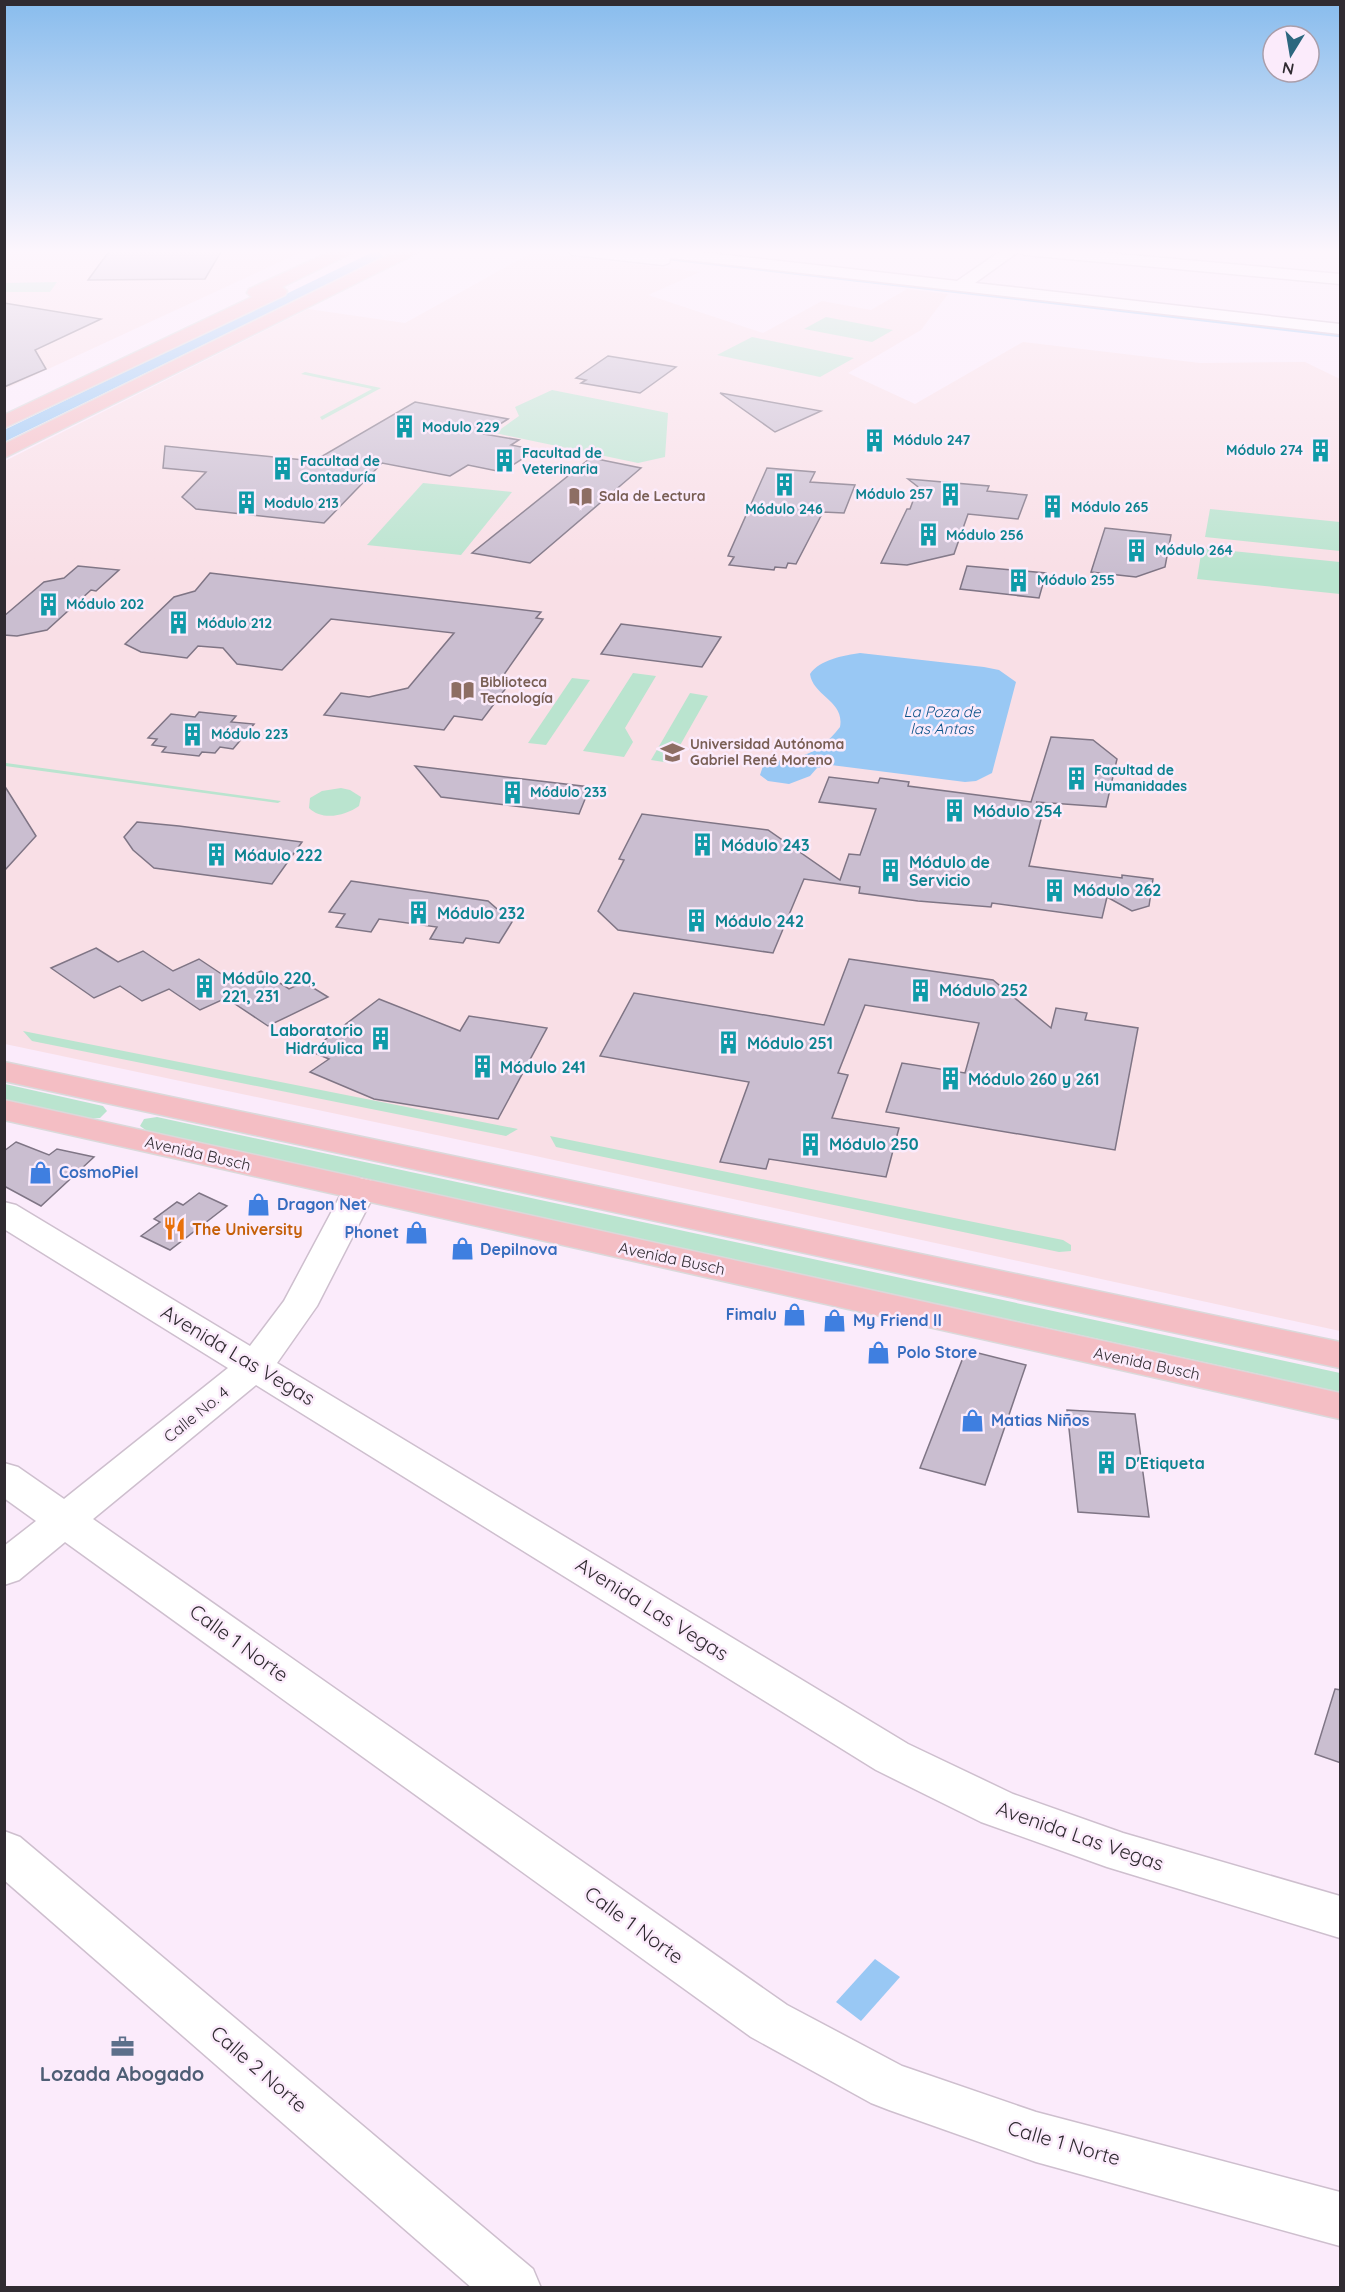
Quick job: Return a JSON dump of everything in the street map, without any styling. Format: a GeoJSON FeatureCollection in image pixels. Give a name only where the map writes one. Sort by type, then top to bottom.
{"type":"FeatureCollection","features":[{"type":"Feature","properties":{"kind":"main road"},"geometry":{"type":"LineString","coordinates":[[4,403],[101,357]]}},
{"type":"Feature","properties":{"kind":"main road"},"geometry":{"type":"LineString","coordinates":[[4,414],[123,357]]}},
{"type":"Feature","properties":{"kind":"main road"},"geometry":{"type":"LineString","coordinates":[[4,422],[141,357]]}},
{"type":"Feature","properties":{"kind":"main road"},"geometry":{"type":"LineString","coordinates":[[4,452],[195,357]]}},
{"type":"Feature","properties":{"kind":"main road"},"geometry":{"type":"LineString","coordinates":[[4,1071],[1341,1354]]}},
{"type":"Feature","properties":{"kind":"main road"},"geometry":{"type":"LineString","coordinates":[[104,1132],[134,1098]]}},
{"type":"Feature","properties":{"kind":"main road","name":"Avenida Busch"},"geometry":{"type":"LineString","coordinates":[[4,1110],[1341,1406]]}},
{"type":"Feature","properties":{"kind":"street","name":"Calle No. 4"},"geometry":{"type":"LineString","coordinates":[[4,1569],[255,1366],[299,1306],[360,1189]]}},
{"type":"Feature","properties":{"kind":"street","name":"Avenida Las Vegas"},"geometry":{"type":"LineString","coordinates":[[4,1213],[892,1757],[997,1808],[1123,1853],[1341,1917]]}},
{"type":"Feature","properties":{"kind":"street","name":"Calle 1 Norte"},"geometry":{"type":"LineString","coordinates":[[4,1478],[769,2021],[889,2086],[1036,2137],[1341,2219]]}},
{"type":"Feature","properties":{"kind":"street","name":"Calle 2 Norte"},"geometry":{"type":"LineString","coordinates":[[4,1851],[514,2288]]}},
{"type":"Feature","properties":{"kind":"shaded area"},"geometry":{"type":"Polygon","coordinates":[[[5,357],[74,357],[5,389],[5,357]]]}},
{"type":"Feature","properties":{"kind":"shaded area","name":"Universidad Autónoma Gabriel René Moreno"},"geometry":{"type":"Polygon","coordinates":[[[212,357],[875,357],[848,373],[915,404],[997,357],[1149,357],[1200,363],[1305,362],[1340,379],[1340,1331],[531,1155],[5,1044],[5,461],[212,357]]]}},
{"type":"Feature","properties":{"kind":"green space"},"geometry":{"type":"Polygon","coordinates":[[[726,357],[854,358],[820,377],[726,357]]]}},
{"type":"Feature","properties":{"kind":"green space"},"geometry":{"type":"Polygon","coordinates":[[[305,372],[381,388],[322,420],[320,417],[372,389],[301,374],[305,372]]]}},
{"type":"Feature","properties":{"kind":"green space"},"geometry":{"type":"Polygon","coordinates":[[[552,390],[668,413],[665,457],[638,463],[495,433],[519,416],[515,407],[552,390]]]}},
{"type":"Feature","properties":{"kind":"green space"},"geometry":{"type":"Polygon","coordinates":[[[423,483],[512,492],[461,555],[367,545],[423,483]]]}},
{"type":"Feature","properties":{"kind":"green space"},"geometry":{"type":"Polygon","coordinates":[[[1210,509],[1340,522],[1340,551],[1205,537],[1210,509]]]}},
{"type":"Feature","properties":{"kind":"green space"},"geometry":{"type":"Polygon","coordinates":[[[1202,548],[1340,562],[1340,594],[1197,579],[1202,548]]]}},
{"type":"Feature","properties":{"kind":"green space"},"geometry":{"type":"Polygon","coordinates":[[[633,673],[656,676],[625,728],[633,742],[624,757],[583,751],[633,673]]]}},
{"type":"Feature","properties":{"kind":"green space"},"geometry":{"type":"Polygon","coordinates":[[[572,678],[590,680],[546,745],[528,743],[572,678]]]}},
{"type":"Feature","properties":{"kind":"green space"},"geometry":{"type":"Polygon","coordinates":[[[690,693],[708,696],[670,763],[651,760],[690,693]]]}},
{"type":"Feature","properties":{"kind":"green space"},"geometry":{"type":"Polygon","coordinates":[[[6,763],[281,801],[278,803],[5,766],[6,763]]]}},
{"type":"Feature","properties":{"kind":"green space"},"geometry":{"type":"Polygon","coordinates":[[[341,788],[350,790],[361,797],[359,806],[334,816],[320,815],[309,808],[310,798],[322,791],[341,788]]]}},
{"type":"Feature","properties":{"kind":"green space"},"geometry":{"type":"Polygon","coordinates":[[[23,1031],[518,1129],[506,1136],[32,1041],[23,1031]]]}},
{"type":"Feature","properties":{"kind":"green space"},"geometry":{"type":"Polygon","coordinates":[[[5,1084],[103,1106],[107,1111],[100,1118],[87,1119],[5,1101],[5,1084]]]}},
{"type":"Feature","properties":{"kind":"green space"},"geometry":{"type":"Polygon","coordinates":[[[157,1117],[1340,1373],[1340,1392],[147,1131],[140,1126],[144,1119],[157,1117]]]}},
{"type":"Feature","properties":{"kind":"green space"},"geometry":{"type":"Polygon","coordinates":[[[550,1136],[1063,1240],[1071,1245],[1071,1251],[1059,1252],[556,1147],[550,1136]]]}},
{"type":"Feature","properties":{"kind":"water","name":"La Poza de las Antas"},"geometry":{"type":"Polygon","coordinates":[[[860,653],[984,667],[999,670],[1016,682],[992,773],[976,781],[965,782],[831,765],[817,768],[810,776],[789,784],[768,781],[760,775],[763,766],[767,764],[815,750],[840,727],[838,711],[812,682],[810,674],[826,662],[860,653]]]}},
{"type":"Feature","properties":{"kind":"water"},"geometry":{"type":"Polygon","coordinates":[[[875,1959],[900,1977],[861,2021],[836,2002],[875,1959]]]}},
{"type":"Feature","properties":{"kind":"building"},"geometry":{"type":"Polygon","coordinates":[[[4,357],[39,357],[46,369],[4,387],[4,357]]]}},
{"type":"Feature","properties":{"kind":"building"},"geometry":{"type":"Polygon","coordinates":[[[607,357],[676,367],[640,393],[581,383],[586,380],[576,378],[607,357]]]}},
{"type":"Feature","properties":{"kind":"building"},"geometry":{"type":"Polygon","coordinates":[[[720,393],[821,411],[775,432],[720,393]]]}},
{"type":"Feature","properties":{"kind":"building"},"geometry":{"type":"Polygon","coordinates":[[[415,402],[508,419],[484,434],[519,440],[511,445],[536,450],[502,472],[468,465],[450,476],[382,463],[324,523],[196,509],[182,497],[206,472],[163,468],[165,446],[314,461],[415,402]]]}},
{"type":"Feature","properties":{"kind":"building"},"geometry":{"type":"Polygon","coordinates":[[[592,458],[641,468],[530,563],[472,553],[588,460],[592,458]]]}},
{"type":"Feature","properties":{"kind":"building"},"geometry":{"type":"Polygon","coordinates":[[[767,468],[815,472],[810,482],[855,485],[844,513],[823,512],[796,564],[788,563],[786,568],[775,567],[774,570],[729,565],[734,557],[728,556],[767,468]]]}},
{"type":"Feature","properties":{"kind":"building"},"geometry":{"type":"Polygon","coordinates":[[[908,479],[989,486],[987,491],[1027,495],[1018,519],[968,514],[954,554],[907,565],[881,563],[907,509],[910,509],[917,490],[922,490],[908,479]]]}},
{"type":"Feature","properties":{"kind":"building","name":"Módulo 264"},"geometry":{"type":"Polygon","coordinates":[[[1105,528],[1171,535],[1165,567],[1136,577],[1091,572],[1105,528]]]}},
{"type":"Feature","properties":{"kind":"building","name":"Módulo 202"},"geometry":{"type":"Polygon","coordinates":[[[78,566],[119,570],[96,591],[91,590],[47,630],[17,636],[4,635],[4,616],[44,582],[64,578],[78,566]]]}},
{"type":"Feature","properties":{"kind":"building","name":"Módulo 255"},"geometry":{"type":"Polygon","coordinates":[[[967,566],[1046,573],[1039,598],[960,589],[967,566]]]}},
{"type":"Feature","properties":{"kind":"building"},"geometry":{"type":"Polygon","coordinates":[[[210,573],[541,612],[536,618],[543,619],[498,683],[509,684],[482,720],[454,716],[444,730],[324,715],[341,693],[369,697],[408,688],[454,633],[331,619],[282,670],[237,664],[223,648],[198,646],[187,658],[141,652],[125,644],[174,597],[195,591],[210,573]]]}},
{"type":"Feature","properties":{"kind":"building"},"geometry":{"type":"Polygon","coordinates":[[[621,624],[721,637],[702,667],[601,654],[621,624]]]}},
{"type":"Feature","properties":{"kind":"building","name":"Módulo 223"},"geometry":{"type":"Polygon","coordinates":[[[199,712],[236,716],[231,722],[254,724],[233,749],[220,747],[215,753],[202,752],[199,756],[162,752],[166,747],[152,745],[157,739],[148,738],[171,714],[195,717],[199,712]]]}},
{"type":"Feature","properties":{"kind":"building"},"geometry":{"type":"Polygon","coordinates":[[[1051,737],[1093,740],[1117,759],[1106,807],[1036,802],[1045,804],[1029,866],[1122,878],[1122,875],[1153,879],[1149,906],[1132,911],[1107,897],[1102,918],[992,903],[991,907],[918,901],[859,893],[860,887],[804,879],[773,953],[618,930],[598,911],[624,860],[619,859],[642,814],[768,830],[840,880],[849,854],[860,855],[876,809],[819,802],[829,777],[878,783],[880,778],[909,782],[908,786],[1031,802],[1051,737]]]}},
{"type":"Feature","properties":{"kind":"building","name":"Módulo 233"},"geometry":{"type":"Polygon","coordinates":[[[415,766],[590,787],[579,814],[441,797],[415,766]]]}},
{"type":"Feature","properties":{"kind":"building"},"geometry":{"type":"Polygon","coordinates":[[[4,785],[36,836],[4,871],[4,785]]]}},
{"type":"Feature","properties":{"kind":"building","name":"Módulo 222"},"geometry":{"type":"Polygon","coordinates":[[[137,822],[302,842],[272,884],[154,868],[133,850],[124,837],[137,822]]]}},
{"type":"Feature","properties":{"kind":"building","name":"Módulo 232"},"geometry":{"type":"Polygon","coordinates":[[[351,881],[488,901],[512,922],[499,943],[466,938],[463,943],[430,939],[437,927],[379,919],[371,932],[336,927],[345,914],[329,912],[351,881]]]}},
{"type":"Feature","properties":{"kind":"building","name":"Módulo 220, 221, 231"},"geometry":{"type":"Polygon","coordinates":[[[96,948],[118,962],[143,951],[173,971],[199,959],[235,983],[261,971],[289,989],[304,982],[328,997],[268,1026],[226,998],[200,1010],[169,989],[142,1001],[120,986],[94,998],[51,968],[96,948]]]}},
{"type":"Feature","properties":{"kind":"building"},"geometry":{"type":"Polygon","coordinates":[[[849,959],[993,980],[1051,1028],[1056,1008],[1087,1013],[1085,1020],[1138,1028],[1115,1150],[886,1112],[902,1063],[965,1073],[979,1023],[865,1005],[838,1073],[848,1075],[832,1118],[899,1128],[886,1177],[769,1159],[766,1169],[720,1162],[749,1082],[600,1056],[634,993],[824,1025],[849,959]]]}},
{"type":"Feature","properties":{"kind":"building"},"geometry":{"type":"Polygon","coordinates":[[[379,999],[460,1031],[469,1016],[547,1028],[498,1119],[374,1099],[310,1072],[329,1059],[310,1051],[379,999]]]}},
{"type":"Feature","properties":{"kind":"building","name":"CosmoPiel"},"geometry":{"type":"Polygon","coordinates":[[[16,1142],[49,1155],[57,1149],[94,1157],[41,1206],[4,1186],[4,1151],[16,1142]]]}},
{"type":"Feature","properties":{"kind":"building","name":"The University"},"geometry":{"type":"Polygon","coordinates":[[[199,1193],[227,1206],[170,1250],[141,1236],[160,1222],[154,1219],[177,1202],[183,1205],[199,1193]]]}},
{"type":"Feature","properties":{"kind":"building","name":"Matias Niños"},"geometry":{"type":"Polygon","coordinates":[[[966,1350],[1026,1365],[985,1485],[920,1468],[966,1350]]]}},
{"type":"Feature","properties":{"kind":"building","name":"D'Etiqueta"},"geometry":{"type":"Polygon","coordinates":[[[1067,1410],[1135,1414],[1149,1517],[1078,1512],[1067,1410]]]}},
{"type":"Feature","properties":{"kind":"building"},"geometry":{"type":"Polygon","coordinates":[[[1335,1689],[1341,1690],[1341,1763],[1315,1754],[1335,1689]]]}},
{"type":"Feature","properties":{"kind":"waterway"},"geometry":{"type":"LineString","coordinates":[[4,437],[168,357]]}},
{"type":"Feature","properties":{"kind":"place","name":"Modulo 229"},"geometry":{"type":"Point","coordinates":[404,427]}},
{"type":"Feature","properties":{"kind":"place","name":"Módulo 247"},"geometry":{"type":"Point","coordinates":[875,440]}},
{"type":"Feature","properties":{"kind":"place","name":"Módulo 274"},"geometry":{"type":"Point","coordinates":[1321,450]}},
{"type":"Feature","properties":{"kind":"place","name":"Facultad de Veterinaria"},"geometry":{"type":"Point","coordinates":[504,461]}},
{"type":"Feature","properties":{"kind":"place","name":"Facultad de Contaduría"},"geometry":{"type":"Point","coordinates":[282,469]}},
{"type":"Feature","properties":{"kind":"place","name":"Módulo 246"},"geometry":{"type":"Point","coordinates":[784,485]}},
{"type":"Feature","properties":{"kind":"place","name":"Módulo 257"},"geometry":{"type":"Point","coordinates":[951,494]}},
{"type":"Feature","properties":{"kind":"place","name":"Sala de Lectura"},"geometry":{"type":"Point","coordinates":[581,496]}},
{"type":"Feature","properties":{"kind":"place","name":"Modulo 213"},"geometry":{"type":"Point","coordinates":[246,503]}},
{"type":"Feature","properties":{"kind":"place","name":"Módulo 265"},"geometry":{"type":"Point","coordinates":[1053,507]}},
{"type":"Feature","properties":{"kind":"place","name":"Módulo 256"},"geometry":{"type":"Point","coordinates":[928,535]}},
{"type":"Feature","properties":{"kind":"place","name":"Módulo 264"},"geometry":{"type":"Point","coordinates":[1137,550]}},
{"type":"Feature","properties":{"kind":"place","name":"Módulo 255"},"geometry":{"type":"Point","coordinates":[1019,580]}},
{"type":"Feature","properties":{"kind":"place","name":"Módulo 202"},"geometry":{"type":"Point","coordinates":[48,604]}},
{"type":"Feature","properties":{"kind":"place","name":"Módulo 212"},"geometry":{"type":"Point","coordinates":[179,623]}},
{"type":"Feature","properties":{"kind":"place","name":"Biblioteca Tecnología"},"geometry":{"type":"Point","coordinates":[462,690]}},
{"type":"Feature","properties":{"kind":"place","name":"Módulo 223"},"geometry":{"type":"Point","coordinates":[193,734]}},
{"type":"Feature","properties":{"kind":"place","name":"Universidad Autónoma Gabriel René Moreno"},"geometry":{"type":"Point","coordinates":[672,752]}},
{"type":"Feature","properties":{"kind":"place","name":"Facultad de Humanidades"},"geometry":{"type":"Point","coordinates":[1076,778]}},
{"type":"Feature","properties":{"kind":"place","name":"Módulo 233"},"geometry":{"type":"Point","coordinates":[512,792]}},
{"type":"Feature","properties":{"kind":"place","name":"Módulo 254"},"geometry":{"type":"Point","coordinates":[955,811]}},
{"type":"Feature","properties":{"kind":"place","name":"Módulo 243"},"geometry":{"type":"Point","coordinates":[703,845]}},
{"type":"Feature","properties":{"kind":"place","name":"Módulo 222"},"geometry":{"type":"Point","coordinates":[216,855]}},
{"type":"Feature","properties":{"kind":"place","name":"Módulo de Servicio"},"geometry":{"type":"Point","coordinates":[891,871]}},
{"type":"Feature","properties":{"kind":"place","name":"Módulo 262"},"geometry":{"type":"Point","coordinates":[1055,890]}},
{"type":"Feature","properties":{"kind":"place","name":"Módulo 232"},"geometry":{"type":"Point","coordinates":[419,913]}},
{"type":"Feature","properties":{"kind":"place","name":"Módulo 242"},"geometry":{"type":"Point","coordinates":[697,921]}},
{"type":"Feature","properties":{"kind":"place","name":"Módulo 220, 221, 231"},"geometry":{"type":"Point","coordinates":[204,987]}},
{"type":"Feature","properties":{"kind":"place","name":"Módulo 252"},"geometry":{"type":"Point","coordinates":[921,990]}},
{"type":"Feature","properties":{"kind":"place","name":"Laboratorio Hidráulica"},"geometry":{"type":"Point","coordinates":[381,1039]}},
{"type":"Feature","properties":{"kind":"place","name":"Módulo 251"},"geometry":{"type":"Point","coordinates":[729,1043]}},
{"type":"Feature","properties":{"kind":"place","name":"Módulo 241"},"geometry":{"type":"Point","coordinates":[482,1067]}},
{"type":"Feature","properties":{"kind":"place","name":"Módulo 260 y 261"},"geometry":{"type":"Point","coordinates":[950,1079]}},
{"type":"Feature","properties":{"kind":"place","name":"Módulo 250"},"geometry":{"type":"Point","coordinates":[811,1144]}},
{"type":"Feature","properties":{"kind":"place","name":"CosmoPiel"},"geometry":{"type":"Point","coordinates":[41,1172]}},
{"type":"Feature","properties":{"kind":"place","name":"Dragon Net"},"geometry":{"type":"Point","coordinates":[259,1204]}},
{"type":"Feature","properties":{"kind":"place","name":"The University"},"geometry":{"type":"Point","coordinates":[174,1229]}},
{"type":"Feature","properties":{"kind":"place","name":"Phonet"},"geometry":{"type":"Point","coordinates":[417,1232]}},
{"type":"Feature","properties":{"kind":"place","name":"Depilnova"},"geometry":{"type":"Point","coordinates":[462,1249]}},
{"type":"Feature","properties":{"kind":"place","name":"Fimalu"},"geometry":{"type":"Point","coordinates":[795,1314]}},
{"type":"Feature","properties":{"kind":"place","name":"My Friend II"},"geometry":{"type":"Point","coordinates":[835,1320]}},
{"type":"Feature","properties":{"kind":"place","name":"Polo Store"},"geometry":{"type":"Point","coordinates":[879,1352]}},
{"type":"Feature","properties":{"kind":"place","name":"Matias Niños"},"geometry":{"type":"Point","coordinates":[973,1420]}},
{"type":"Feature","properties":{"kind":"place","name":"D'Etiqueta"},"geometry":{"type":"Point","coordinates":[1107,1463]}},
{"type":"Feature","properties":{"kind":"place","name":"Lozada Abogado"},"geometry":{"type":"Point","coordinates":[122,2046]}}]}
